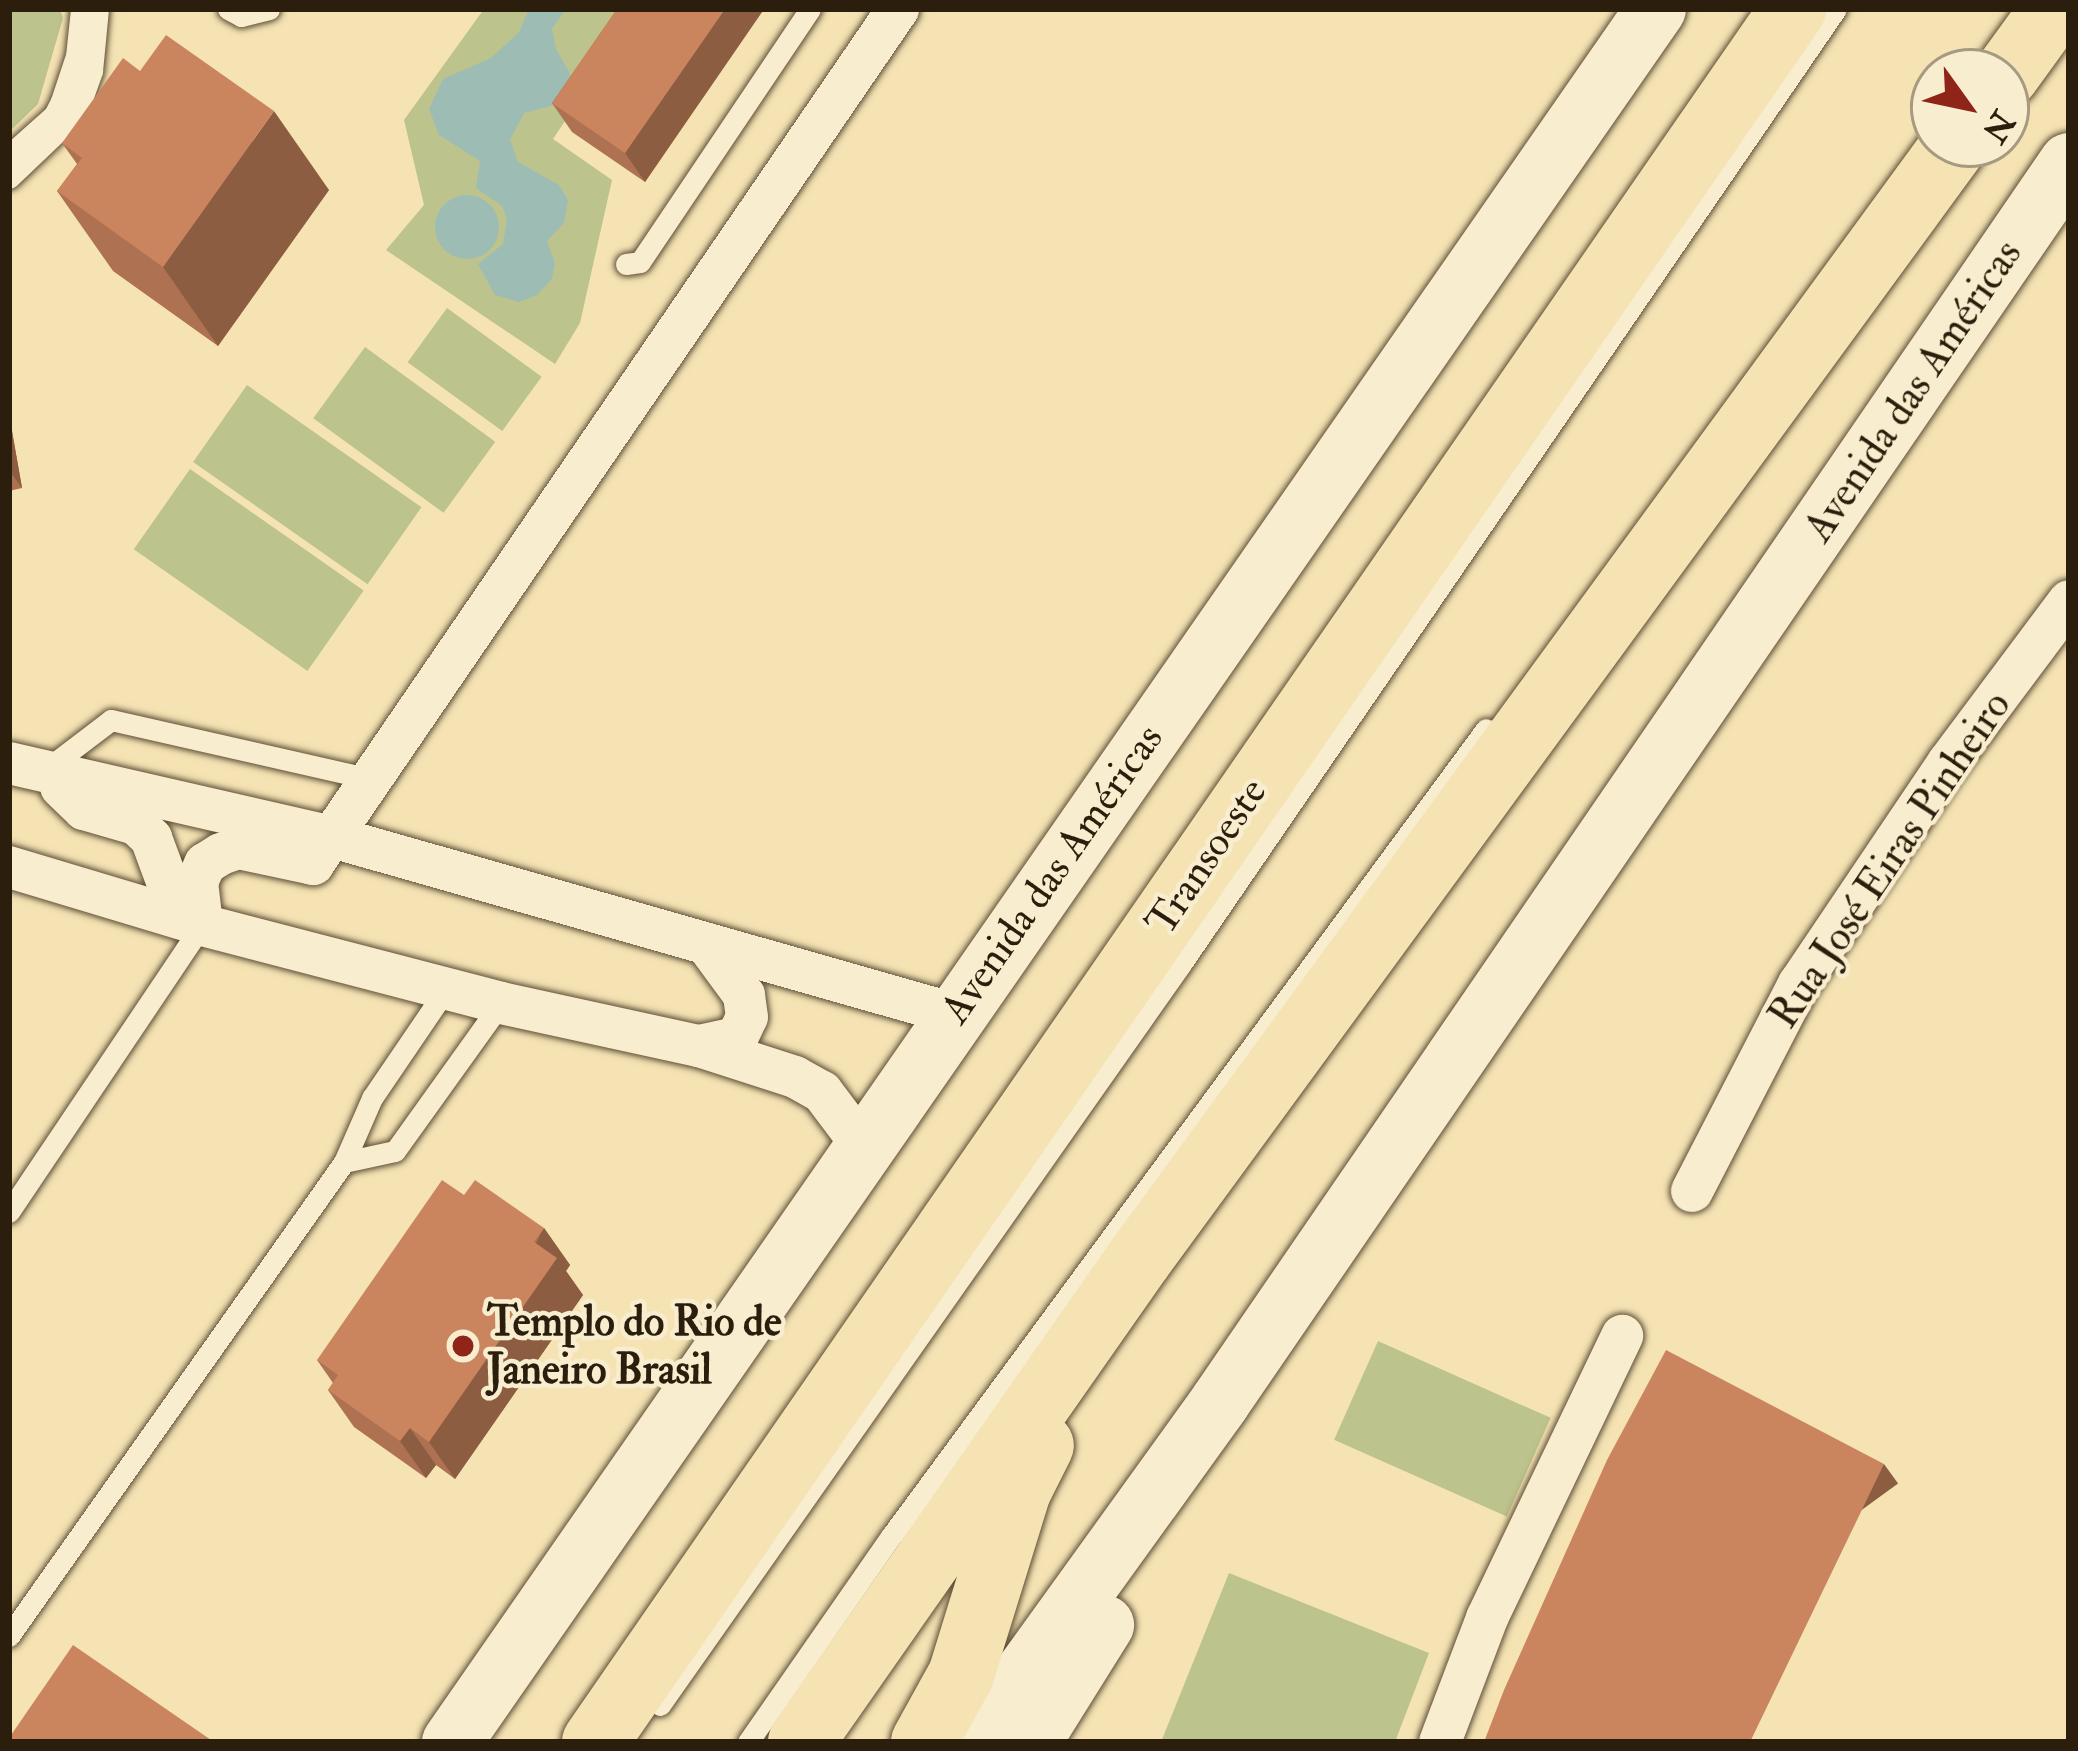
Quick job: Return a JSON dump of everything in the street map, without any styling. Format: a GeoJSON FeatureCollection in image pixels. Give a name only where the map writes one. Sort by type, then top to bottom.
{"type":"FeatureCollection","features":[{"type":"Feature","properties":{"kind":"highway"},"geometry":{"type":"LineString","coordinates":[[621,1732],[1793,9]]}},
{"type":"Feature","properties":{"kind":"highway"},"geometry":{"type":"LineString","coordinates":[[2026,48],[2054,9]]}},
{"type":"Feature","properties":{"kind":"highway"},"geometry":{"type":"LineString","coordinates":[[801,1742],[1138,1259],[1937,168]]}},
{"type":"Feature","properties":{"kind":"highway"},"geometry":{"type":"LineString","coordinates":[[924,1742],[969,1654],[1027,1470],[1106,1348],[1138,1259]]}},
{"type":"Feature","properties":{"kind":"main road","name":"Avenida das Américas"},"geometry":{"type":"LineString","coordinates":[[452,1742],[1648,14]]}},
{"type":"Feature","properties":{"kind":"main road","name":"Avenida das Américas"},"geometry":{"type":"LineString","coordinates":[[975,1742],[1220,1402],[2069,164]]}},
{"type":"Feature","properties":{"kind":"main road"},"geometry":{"type":"LineString","coordinates":[[1031,1742],[1111,1613],[1220,1402]]}},
{"type":"Feature","properties":{"kind":"street"},"geometry":{"type":"LineString","coordinates":[[202,925],[197,882],[205,864],[238,848],[313,864],[367,778],[898,9]]}},
{"type":"Feature","properties":{"kind":"street","name":"Rua José Eiras Pinheiro"},"geometry":{"type":"LineString","coordinates":[[1692,1191],[1798,984],[1948,764],[2069,601]]}},
{"type":"Feature","properties":{"kind":"street"},"geometry":{"type":"LineString","coordinates":[[27,767],[329,836],[954,1014]]}},
{"type":"Feature","properties":{"kind":"street"},"geometry":{"type":"LineString","coordinates":[[27,767],[84,809],[136,824],[151,838],[171,892],[202,925]]}},
{"type":"Feature","properties":{"kind":"street"},"geometry":{"type":"LineString","coordinates":[[9,867],[202,925],[446,989],[699,1046],[812,1084],[862,1145]]}},
{"type":"Feature","properties":{"kind":"street"},"geometry":{"type":"LineString","coordinates":[[699,1046],[737,1038],[747,1018],[744,995],[708,946]]}},
{"type":"Feature","properties":{"kind":"street"},"geometry":{"type":"LineString","coordinates":[[1440,1742],[1486,1618],[1622,1336]]}},
{"type":"Feature","properties":{"kind":"lane"},"geometry":{"type":"LineString","coordinates":[[9,155],[62,120],[81,9]]}},
{"type":"Feature","properties":{"kind":"lane"},"geometry":{"type":"LineString","coordinates":[[9,178],[62,120],[92,71],[98,9]]}},
{"type":"Feature","properties":{"kind":"lane"},"geometry":{"type":"LineString","coordinates":[[228,9],[241,16],[269,9]]}},
{"type":"Feature","properties":{"kind":"lane"},"geometry":{"type":"LineString","coordinates":[[626,264],[640,262],[810,9]]}},
{"type":"Feature","properties":{"kind":"lane","name":"Transoeste"},"geometry":{"type":"LineString","coordinates":[[621,1732],[1167,984],[1836,9]]}},
{"type":"Feature","properties":{"kind":"lane"},"geometry":{"type":"LineString","coordinates":[[62,120],[89,139]]}},
{"type":"Feature","properties":{"kind":"lane"},"geometry":{"type":"LineString","coordinates":[[748,1742],[892,1535],[1498,713]]}},
{"type":"Feature","properties":{"kind":"lane"},"geometry":{"type":"LineString","coordinates":[[27,767],[111,720],[367,778]]}},
{"type":"Feature","properties":{"kind":"lane"},"geometry":{"type":"LineString","coordinates":[[9,1212],[202,925]]}},
{"type":"Feature","properties":{"kind":"lane"},"geometry":{"type":"LineString","coordinates":[[9,1636],[344,1162],[372,1098],[446,989]]}},
{"type":"Feature","properties":{"kind":"lane"},"geometry":{"type":"LineString","coordinates":[[344,1162],[395,1151],[501,1003]]}},
{"type":"Feature","properties":{"kind":"green space"},"geometry":{"type":"Polygon","coordinates":[[[9,9],[60,9],[63,18],[38,104],[9,132],[9,9]]]}},
{"type":"Feature","properties":{"kind":"green space"},"geometry":{"type":"Polygon","coordinates":[[[484,9],[640,9],[553,139],[612,180],[580,323],[555,364],[386,250],[424,205],[404,120],[484,9]]]}},
{"type":"Feature","properties":{"kind":"green space"},"geometry":{"type":"Polygon","coordinates":[[[447,308],[542,377],[502,431],[408,362],[447,308]]]}},
{"type":"Feature","properties":{"kind":"green space"},"geometry":{"type":"Polygon","coordinates":[[[365,347],[495,442],[444,513],[313,418],[365,347]]]}},
{"type":"Feature","properties":{"kind":"green space"},"geometry":{"type":"Polygon","coordinates":[[[247,385],[421,507],[368,584],[193,462],[247,385]]]}},
{"type":"Feature","properties":{"kind":"green space"},"geometry":{"type":"Polygon","coordinates":[[[190,469],[364,591],[307,671],[134,549],[190,469]]]}},
{"type":"Feature","properties":{"kind":"green space"},"geometry":{"type":"Polygon","coordinates":[[[1378,1341],[1551,1418],[1507,1517],[1334,1440],[1378,1341]]]}},
{"type":"Feature","properties":{"kind":"green space"},"geometry":{"type":"Polygon","coordinates":[[[1229,1573],[1429,1653],[1395,1742],[1161,1742],[1229,1573]]]}},
{"type":"Feature","properties":{"kind":"water"},"geometry":{"type":"Polygon","coordinates":[[[529,9],[577,9],[563,13],[552,29],[556,49],[573,79],[555,105],[524,113],[510,140],[518,162],[559,185],[568,200],[564,223],[547,241],[555,263],[552,279],[537,295],[519,302],[495,295],[478,264],[503,244],[507,219],[502,206],[476,188],[480,161],[439,135],[429,109],[443,79],[491,58],[519,32],[529,9]]]}},
{"type":"Feature","properties":{"kind":"water"},"geometry":{"type":"Polygon","coordinates":[[[467,195],[490,204],[499,227],[490,250],[467,259],[444,250],[435,227],[444,204],[467,195]]]}},
{"type":"Feature","properties":{"kind":"building"},"geometry":{"type":"Polygon","coordinates":[[[617,9],[725,9],[625,153],[552,103],[617,9]]]}},
{"type":"Feature","properties":{"kind":"building"},"geometry":{"type":"Polygon","coordinates":[[[166,35],[274,111],[163,267],[57,191],[82,158],[62,143],[123,58],[140,71],[166,35]]]}},
{"type":"Feature","properties":{"kind":"building","name":"Templo do Rio de Janeiro Brasil"},"geometry":{"type":"Polygon","coordinates":[[[442,1180],[464,1195],[475,1180],[544,1228],[534,1242],[557,1258],[429,1442],[410,1428],[400,1441],[328,1390],[338,1375],[317,1360],[442,1180]]]}},
{"type":"Feature","properties":{"kind":"building"},"geometry":{"type":"Polygon","coordinates":[[[1666,1350],[1884,1464],[1750,1742],[1484,1742],[1607,1460],[1666,1350]]]}},
{"type":"Feature","properties":{"kind":"building"},"geometry":{"type":"Polygon","coordinates":[[[73,1645],[214,1742],[9,1742],[73,1645]]]}},
{"type":"Feature","properties":{"kind":"place","name":"Templo do Rio de Janeiro Brasil"},"geometry":{"type":"Point","coordinates":[463,1346]}}]}
